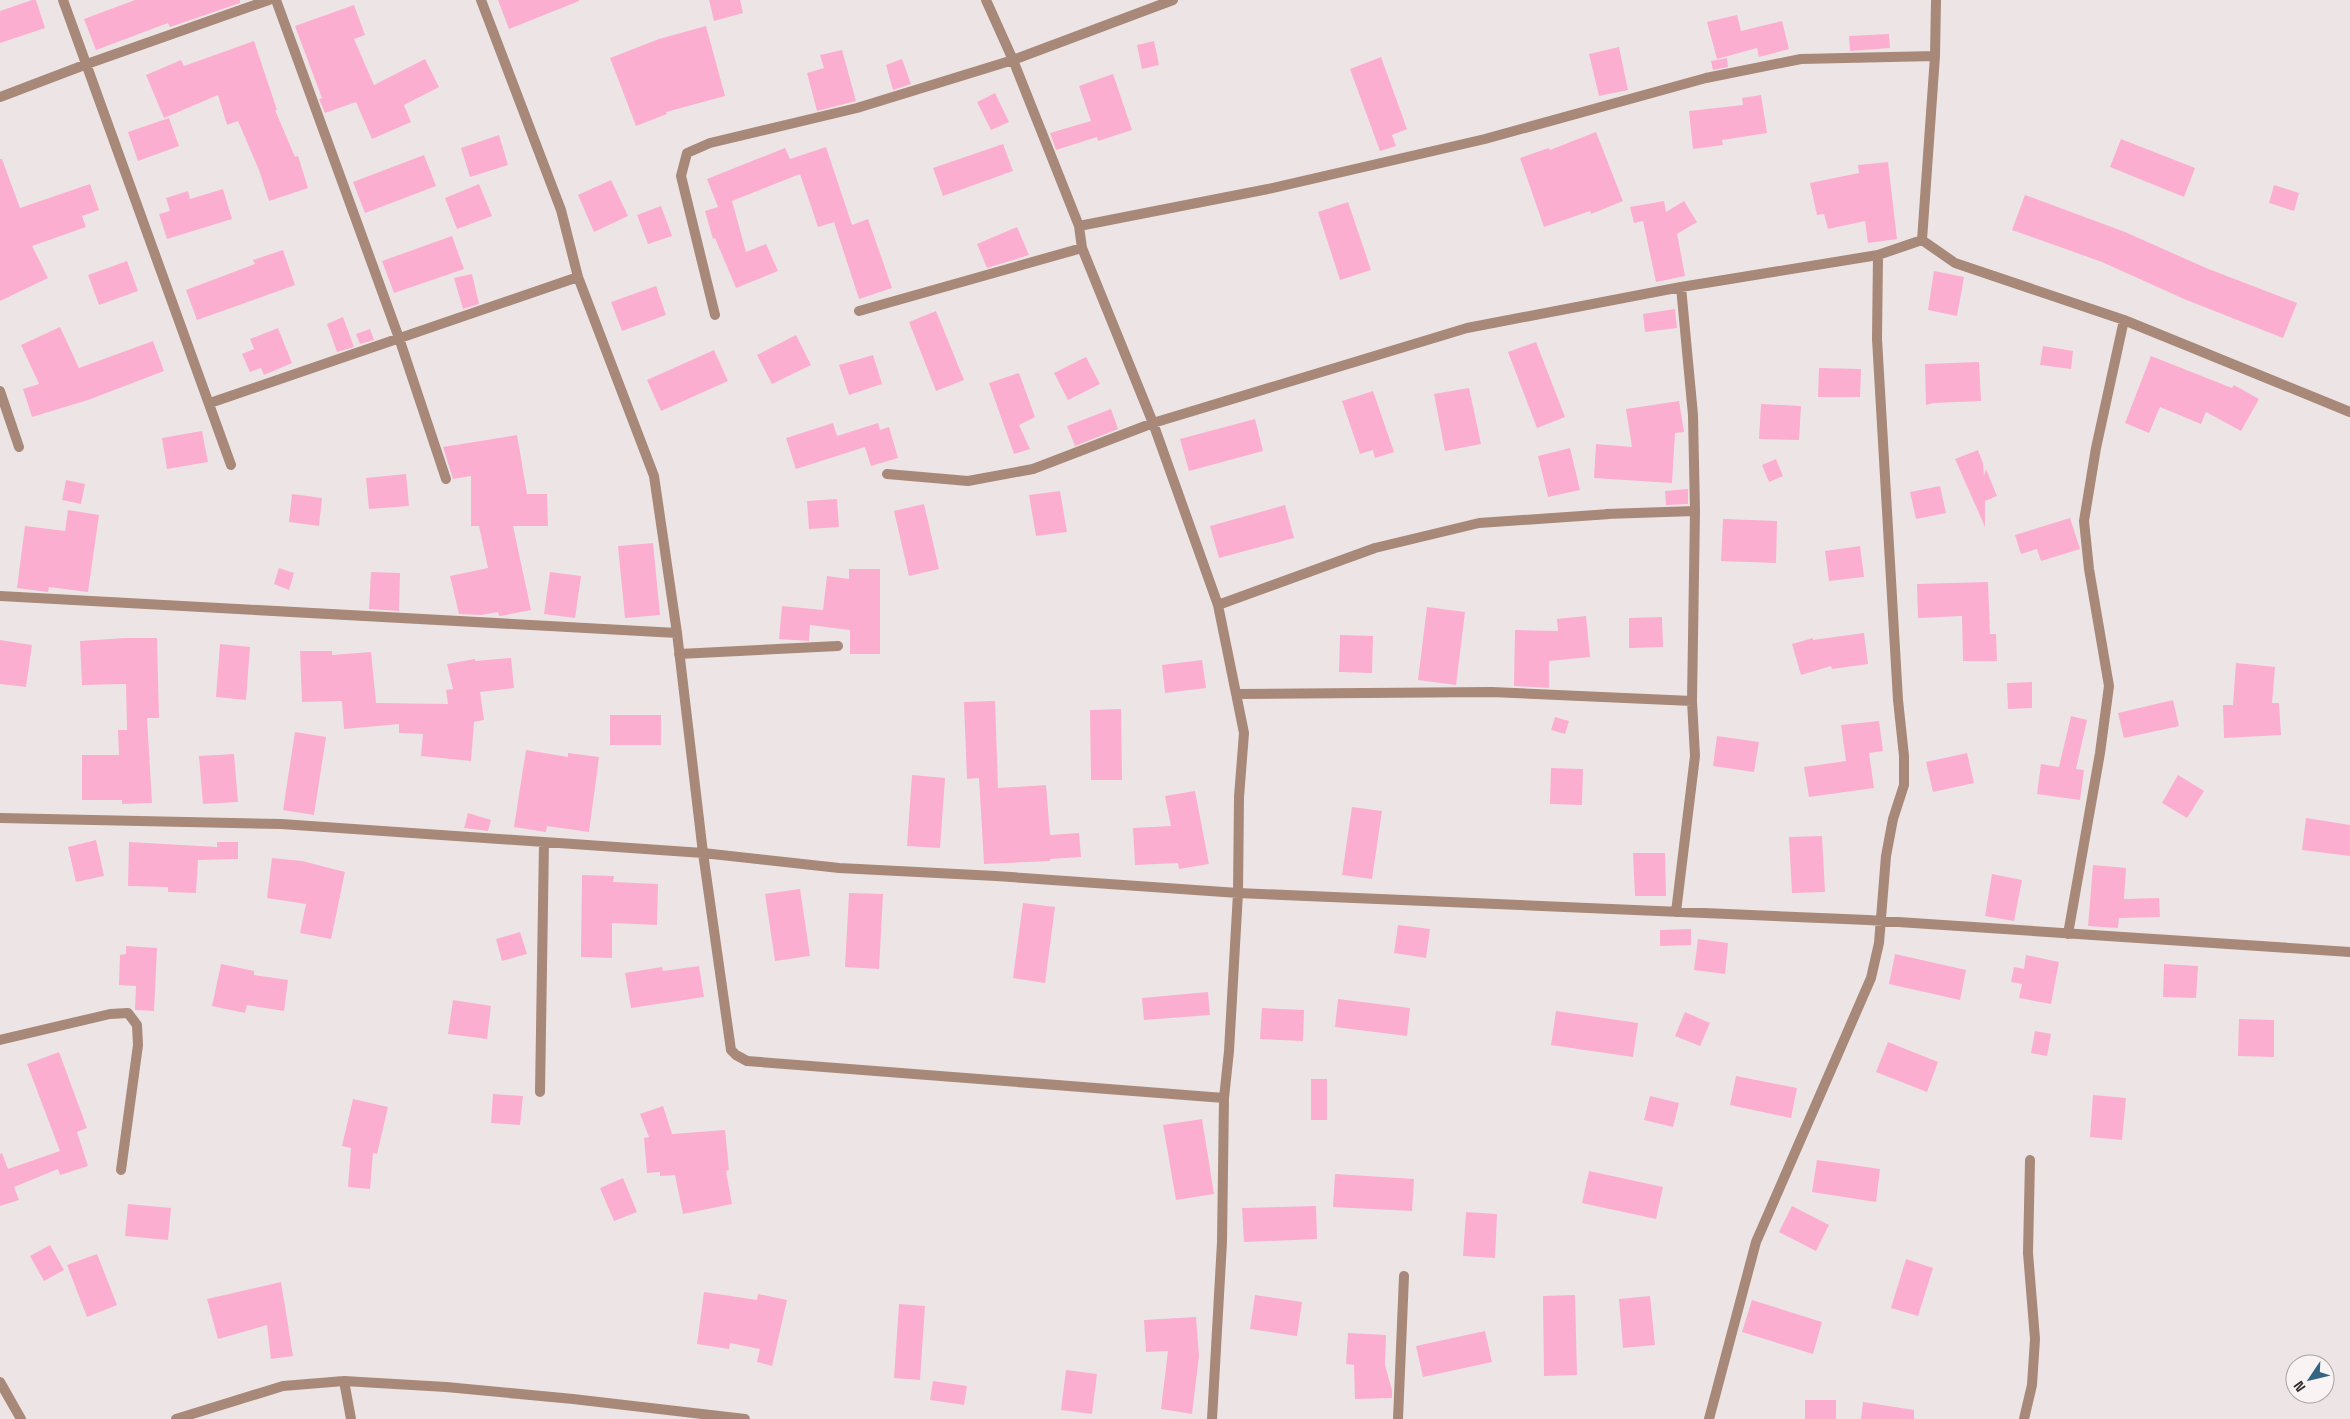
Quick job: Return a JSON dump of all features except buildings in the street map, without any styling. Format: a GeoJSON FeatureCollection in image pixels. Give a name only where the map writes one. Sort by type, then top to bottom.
{"type":"FeatureCollection","features":[{"type":"Feature","properties":{"kind":"street"},"geometry":{"type":"LineString","coordinates":[[64,0],[231,465]]}},
{"type":"Feature","properties":{"kind":"street"},"geometry":{"type":"LineString","coordinates":[[0,97],[86,64],[269,0]]}},
{"type":"Feature","properties":{"kind":"street"},"geometry":{"type":"LineString","coordinates":[[276,0],[399,338],[446,479]]}},
{"type":"Feature","properties":{"kind":"street"},"geometry":{"type":"LineString","coordinates":[[481,0],[561,210],[578,278],[654,476],[677,633],[703,853],[729,1043],[736,1055],[742,1060],[1224,1098]]}},
{"type":"Feature","properties":{"kind":"street"},"geometry":{"type":"LineString","coordinates":[[986,0],[1013,60],[1079,226],[1082,248],[1154,423],[1218,605],[1244,733],[1239,797],[1238,893],[1229,1051],[1224,1098],[1222,1242],[1212,1419]]}},
{"type":"Feature","properties":{"kind":"street"},"geometry":{"type":"LineString","coordinates":[[715,315],[681,176],[687,153],[710,143],[857,108],[1013,60],[1172,0]]}},
{"type":"Feature","properties":{"kind":"street"},"geometry":{"type":"LineString","coordinates":[[1922,240],[1935,56],[1936,0]]}},
{"type":"Feature","properties":{"kind":"street"},"geometry":{"type":"LineString","coordinates":[[1079,226],[1268,189],[1466,143],[1706,78],[1801,59],[1935,56]]}},
{"type":"Feature","properties":{"kind":"street"},"geometry":{"type":"LineString","coordinates":[[887,474],[968,480],[1033,469],[1154,423],[1467,328],[1681,286],[1878,255],[1922,240]]}},
{"type":"Feature","properties":{"kind":"street"},"geometry":{"type":"LineString","coordinates":[[1922,240],[1955,263],[2124,320],[2350,412]]}},
{"type":"Feature","properties":{"kind":"street"},"geometry":{"type":"LineString","coordinates":[[859,311],[1082,248]]}},
{"type":"Feature","properties":{"kind":"street"},"geometry":{"type":"LineString","coordinates":[[1709,1419],[1756,1242],[1872,978],[1879,943],[1886,856],[1904,785],[1904,756],[1898,700],[1876,339],[1878,255]]}},
{"type":"Feature","properties":{"kind":"street"},"geometry":{"type":"LineString","coordinates":[[210,403],[578,278]]}},
{"type":"Feature","properties":{"kind":"street"},"geometry":{"type":"LineString","coordinates":[[1676,912],[1695,756],[1692,701],[1695,511],[1693,415],[1681,286]]}},
{"type":"Feature","properties":{"kind":"street"},"geometry":{"type":"LineString","coordinates":[[2068,934],[2100,753],[2108,686],[2089,569],[2084,521],[2096,448],[2124,320]]}},
{"type":"Feature","properties":{"kind":"street"},"geometry":{"type":"LineString","coordinates":[[0,391],[19,448]]}},
{"type":"Feature","properties":{"kind":"street"},"geometry":{"type":"LineString","coordinates":[[1526,516],[1695,511]]}},
{"type":"Feature","properties":{"kind":"street"},"geometry":{"type":"LineString","coordinates":[[1218,605],[1375,548],[1479,523],[1610,514]]}},
{"type":"Feature","properties":{"kind":"street"},"geometry":{"type":"LineString","coordinates":[[0,596],[677,633]]}},
{"type":"Feature","properties":{"kind":"street"},"geometry":{"type":"LineString","coordinates":[[679,654],[838,646]]}},
{"type":"Feature","properties":{"kind":"street"},"geometry":{"type":"LineString","coordinates":[[1236,694],[1492,692],[1692,701]]}},
{"type":"Feature","properties":{"kind":"street"},"geometry":{"type":"LineString","coordinates":[[0,818],[281,824],[703,853],[839,868],[996,876],[1238,893],[1881,922],[2350,952]]}},
{"type":"Feature","properties":{"kind":"street"},"geometry":{"type":"LineString","coordinates":[[540,1092],[544,842]]}},
{"type":"Feature","properties":{"kind":"street"},"geometry":{"type":"LineString","coordinates":[[0,1040],[110,1014],[128,1013],[136,1025],[138,1045],[121,1170]]}},
{"type":"Feature","properties":{"kind":"street"},"geometry":{"type":"LineString","coordinates":[[2024,1419],[2032,1384],[2035,1339],[2028,1253],[2030,1160]]}},
{"type":"Feature","properties":{"kind":"street"},"geometry":{"type":"LineString","coordinates":[[1398,1419],[1404,1276]]}},
{"type":"Feature","properties":{"kind":"street"},"geometry":{"type":"LineString","coordinates":[[176,1419],[283,1386],[344,1381],[553,1397],[743,1419]]}},
{"type":"Feature","properties":{"kind":"street"},"geometry":{"type":"LineString","coordinates":[[344,1381],[351,1419]]}},
{"type":"Feature","properties":{"kind":"street"},"geometry":{"type":"LineString","coordinates":[[0,1382],[21,1419]]}}]}
